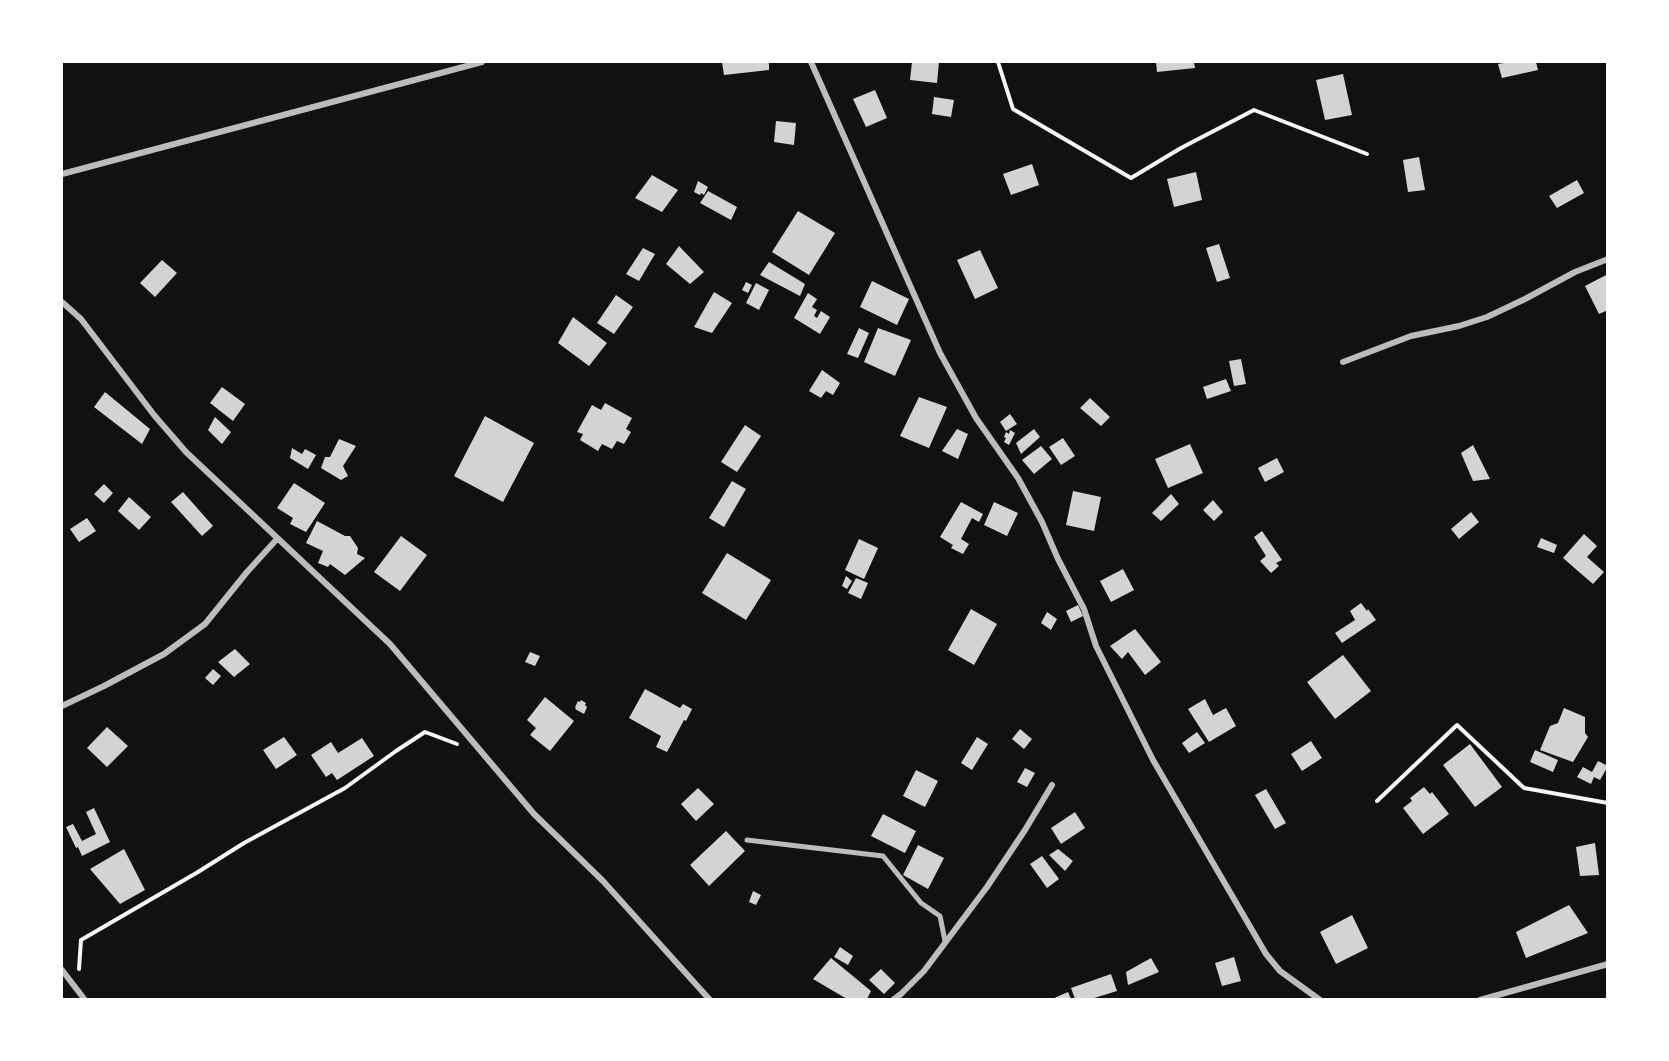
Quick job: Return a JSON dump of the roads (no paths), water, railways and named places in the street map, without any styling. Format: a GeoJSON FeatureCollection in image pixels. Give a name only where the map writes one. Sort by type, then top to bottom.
{"type":"FeatureCollection","features":[{"type":"Feature","properties":{"kind":"street"},"geometry":{"type":"LineString","coordinates":[[62,174],[482,62]]}},
{"type":"Feature","properties":{"kind":"street"},"geometry":{"type":"LineString","coordinates":[[811,62],[940,353],[976,418],[1018,478],[1042,522],[1084,609],[1096,646],[1153,760],[1266,954],[1280,971],[1320,999]]}},
{"type":"Feature","properties":{"kind":"street"},"geometry":{"type":"LineString","coordinates":[[1343,362],[1411,336],[1459,326],[1487,317],[1575,272],[1608,259]]}},
{"type":"Feature","properties":{"kind":"street"},"geometry":{"type":"LineString","coordinates":[[62,302],[81,319],[154,415],[186,452],[390,644],[534,814],[603,881],[710,999]]}},
{"type":"Feature","properties":{"kind":"street"},"geometry":{"type":"LineString","coordinates":[[62,706],[164,654],[205,624],[247,572],[278,539]]}},
{"type":"Feature","properties":{"kind":"street"},"geometry":{"type":"LineString","coordinates":[[893,999],[924,971],[987,887],[1052,785]]}},
{"type":"Feature","properties":{"kind":"street"},"geometry":{"type":"LineString","coordinates":[[747,840],[883,856],[921,903],[940,916],[945,941]]}},
{"type":"Feature","properties":{"kind":"street"},"geometry":{"type":"LineString","coordinates":[[1480,999],[1608,964]]}},
{"type":"Feature","properties":{"kind":"street"},"geometry":{"type":"LineString","coordinates":[[62,970],[85,999]]}}]}
